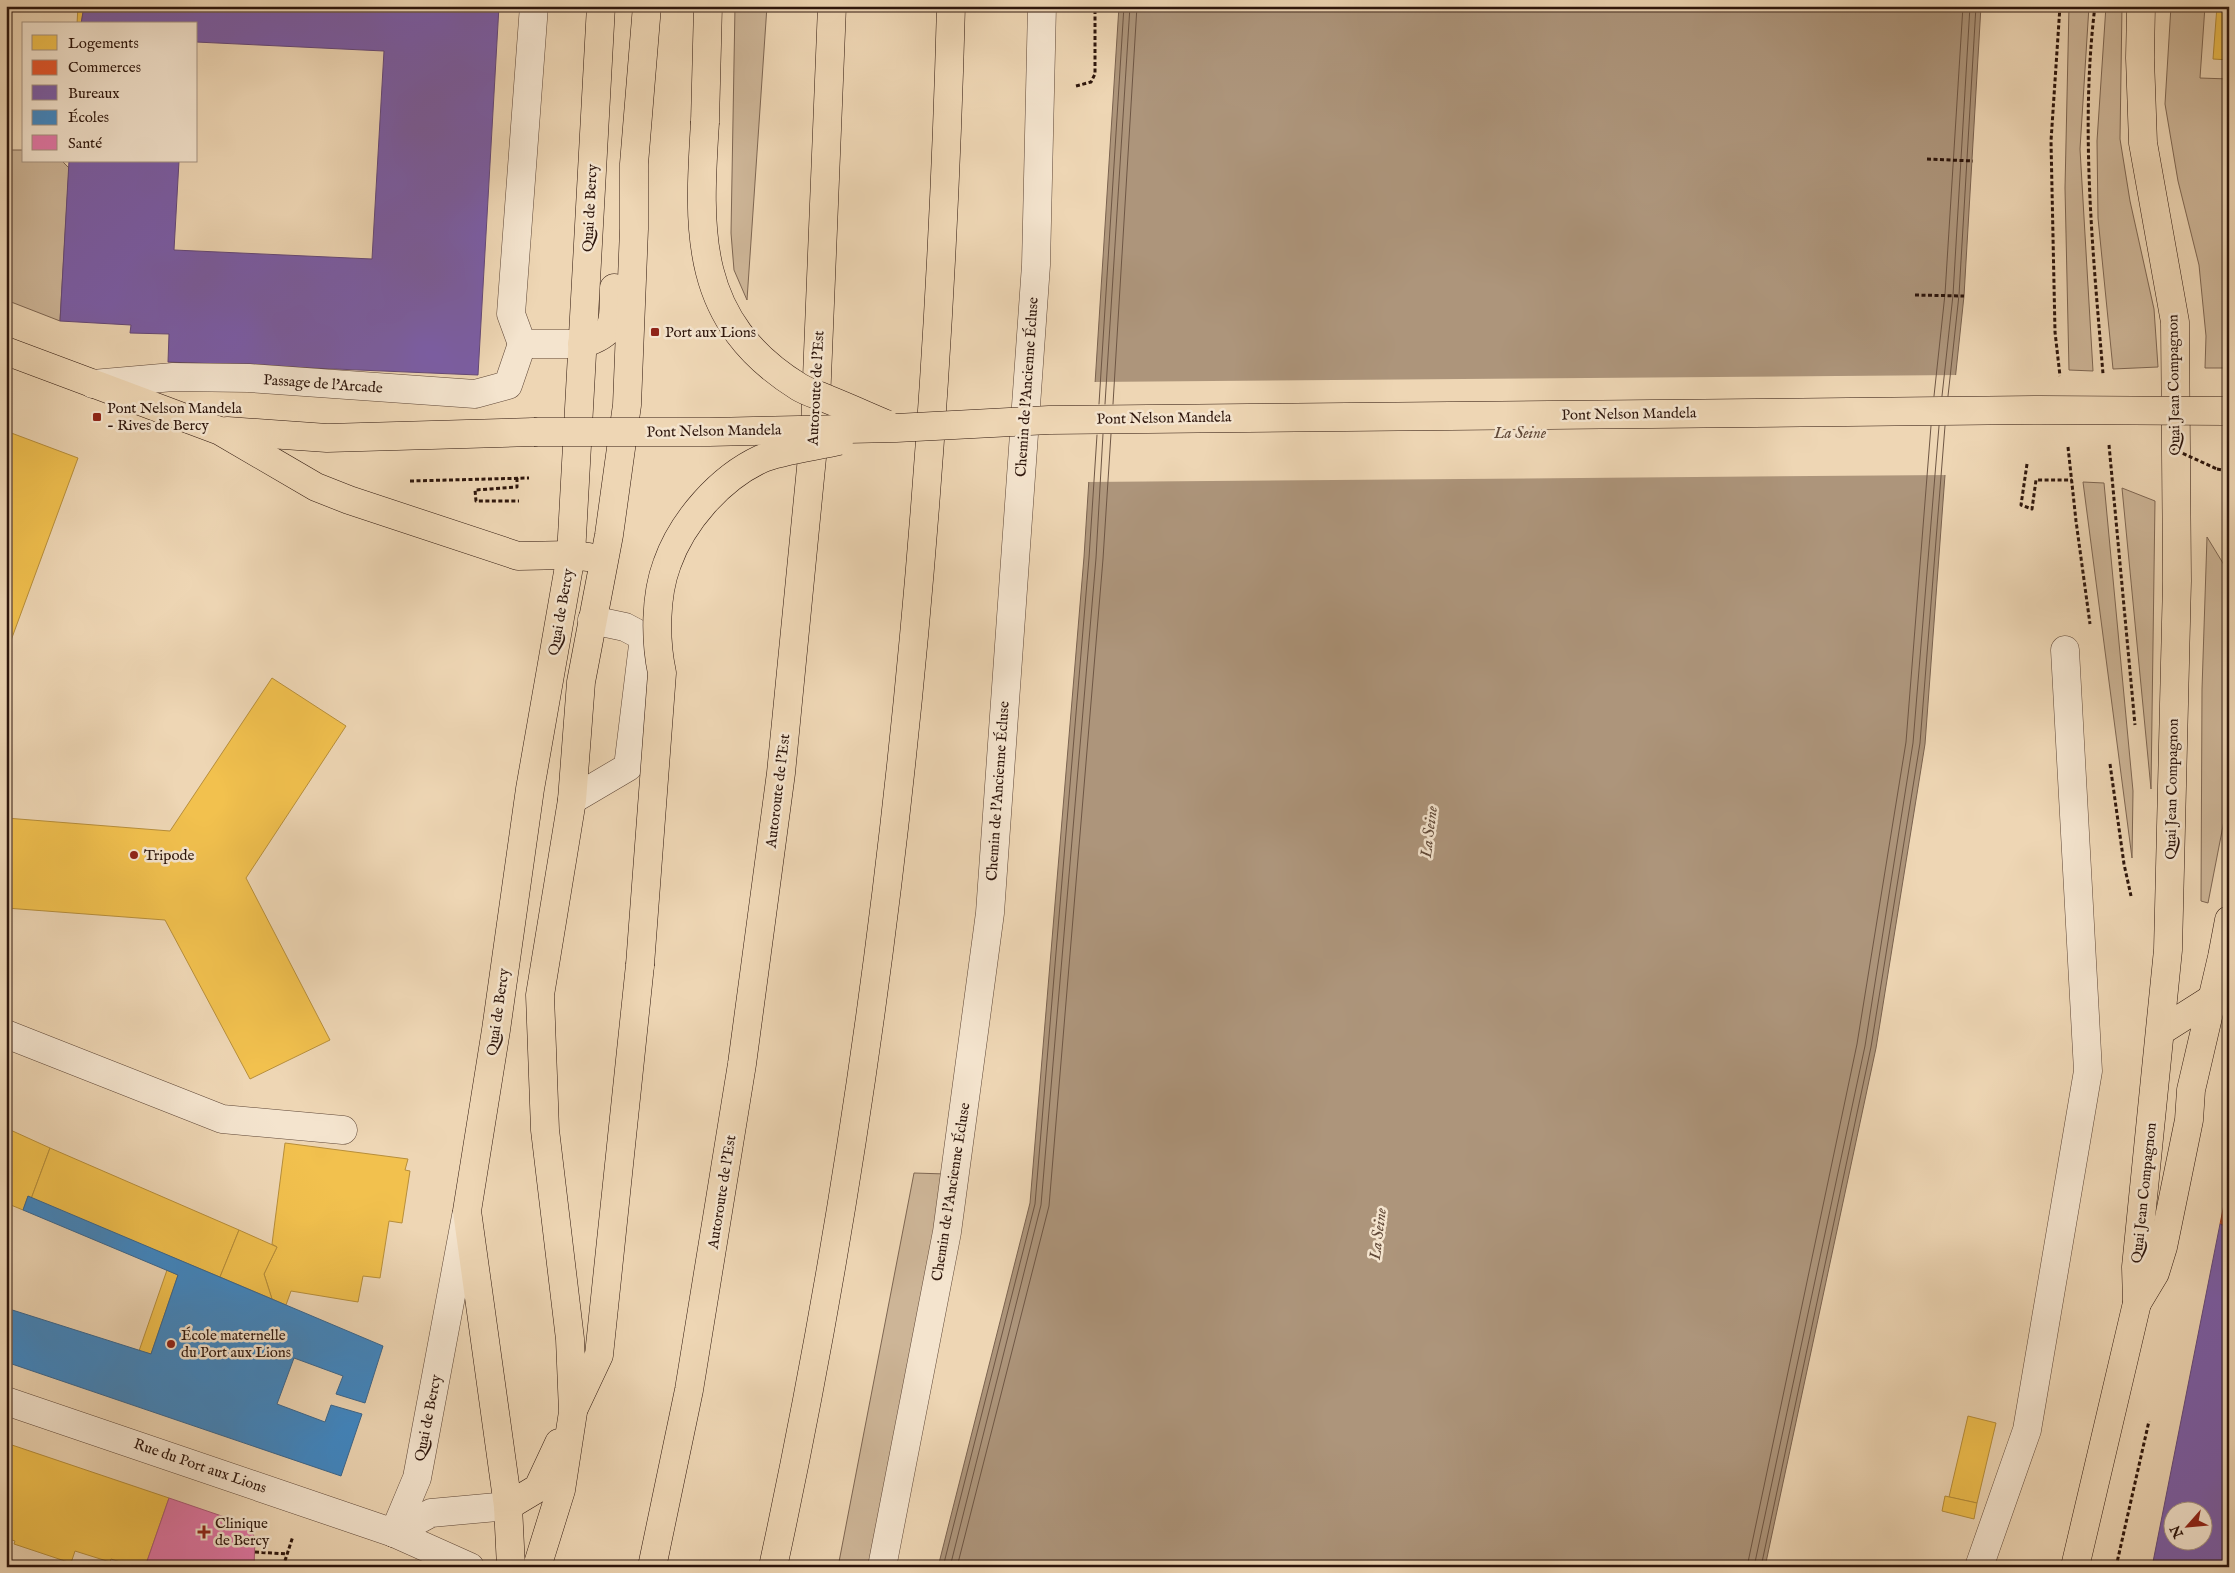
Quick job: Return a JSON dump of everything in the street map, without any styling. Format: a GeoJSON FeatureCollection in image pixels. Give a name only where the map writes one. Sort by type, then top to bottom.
{"type":"FeatureCollection","features":[{"type":"Feature","properties":{"kind":"main road","name":"Quai de Bercy"},"geometry":{"type":"LineString","coordinates":[[510,1567],[508,1506],[467,1211],[496,1030],[530,790],[571,555],[601,6]]}},
{"type":"Feature","properties":{"kind":"main road"},"geometry":{"type":"LineString","coordinates":[[538,1567],[561,1490],[573,1412],[570,1339],[545,1130],[540,995],[572,800],[581,682],[604,560],[627,405],[634,229],[634,164],[647,6]]}},
{"type":"Feature","properties":{"kind":"main road"},"geometry":{"type":"LineString","coordinates":[[708,6],[701,196],[708,269],[717,296],[734,329],[757,356],[800,388],[896,428]]}},
{"type":"Feature","properties":{"kind":"main road","name":"Autoroute de l’Est"},"geometry":{"type":"LineString","coordinates":[[652,1567],[689,1390],[734,1112],[781,773],[815,427],[832,6]]}},
{"type":"Feature","properties":{"kind":"main road"},"geometry":{"type":"LineString","coordinates":[[773,1567],[819,1336],[856,1114],[899,786],[923,536],[940,287],[951,6]]}},
{"type":"Feature","properties":{"kind":"main road","name":"Quai Jean Compagnon"},"geometry":{"type":"LineString","coordinates":[[2075,1567],[2137,1303],[2136,1267],[2161,1031],[2169,929],[2176,600],[2176,322],[2143,143],[2140,58],[2142,6]]}},
{"type":"Feature","properties":{"kind":"main road"},"geometry":{"type":"LineString","coordinates":[[582,344],[600,338],[610,329],[613,320],[618,204],[623,179],[634,164]]}},
{"type":"Feature","properties":{"kind":"main road"},"geometry":{"type":"LineString","coordinates":[[6,351],[220,430],[316,487],[349,500],[518,556],[571,555],[604,560]]}},
{"type":"Feature","properties":{"kind":"main road","name":"Pont Nelson Mandela"},"geometry":{"type":"LineString","coordinates":[[220,430],[327,438],[534,432],[709,432],[896,428],[1049,420],[2227,411]]}},
{"type":"Feature","properties":{"kind":"main road"},"geometry":{"type":"LineString","coordinates":[[508,1506],[538,1488],[599,1354],[640,965],[662,673],[657,649],[658,611],[666,564],[684,528],[717,489],[732,475],[762,458],[896,428]]}},
{"type":"Feature","properties":{"kind":"main road"},"geometry":{"type":"LineString","coordinates":[[2137,1303],[2155,1273],[2163,1247],[2189,1120],[2191,1090],[2229,920]]}},
{"type":"Feature","properties":{"kind":"main road"},"geometry":{"type":"LineString","coordinates":[[2191,1090],[2161,1031],[2213,998]]}},
{"type":"Feature","properties":{"kind":"street"},"geometry":{"type":"LineString","coordinates":[[534,6],[511,314],[522,344],[582,344]]}},
{"type":"Feature","properties":{"kind":"street","name":"Chemin de l'Ancienne Écluse"},"geometry":{"type":"LineString","coordinates":[[882,1567],[948,1232],[990,913],[1036,266],[1042,6]]}},
{"type":"Feature","properties":{"kind":"street","name":"Passage de l'Arcade"},"geometry":{"type":"LineString","coordinates":[[93,384],[172,377],[249,378],[475,394],[508,385],[522,344]]}},
{"type":"Feature","properties":{"kind":"street"},"geometry":{"type":"LineString","coordinates":[[572,800],[628,767],[644,637],[625,627],[592,620]]}},
{"type":"Feature","properties":{"kind":"street"},"geometry":{"type":"LineString","coordinates":[[1979,1567],[2027,1430],[2088,1071],[2065,650]]}},
{"type":"Feature","properties":{"kind":"street"},"geometry":{"type":"LineString","coordinates":[[6,1034],[222,1119],[241,1129],[344,1130]]}},
{"type":"Feature","properties":{"kind":"street","name":"Quai de Bercy"},"geometry":{"type":"LineString","coordinates":[[394,1533],[416,1478],[467,1211]]}},
{"type":"Feature","properties":{"kind":"street","name":"Rue du Port aux Lions"},"geometry":{"type":"LineString","coordinates":[[6,1401],[394,1533]]}},
{"type":"Feature","properties":{"kind":"street"},"geometry":{"type":"LineString","coordinates":[[394,1533],[431,1513],[508,1506]]}},
{"type":"Feature","properties":{"kind":"street"},"geometry":{"type":"LineString","coordinates":[[394,1533],[470,1567]]}},
{"type":"Feature","properties":{"kind":"path"},"geometry":{"type":"LineString","coordinates":[[1095,6],[1095,74]]}},
{"type":"Feature","properties":{"kind":"path"},"geometry":{"type":"LineString","coordinates":[[2060,6],[2051,141],[2056,332],[2061,381]]}},
{"type":"Feature","properties":{"kind":"path"},"geometry":{"type":"LineString","coordinates":[[2095,6],[2092,32],[2089,126],[2090,223],[2103,381]]}},
{"type":"Feature","properties":{"kind":"path"},"geometry":{"type":"LineString","coordinates":[[1927,159],[1973,161]]}},
{"type":"Feature","properties":{"kind":"path"},"geometry":{"type":"LineString","coordinates":[[1915,295],[1964,296]]}},
{"type":"Feature","properties":{"kind":"path"},"geometry":{"type":"LineString","coordinates":[[2067,440],[2091,629]]}},
{"type":"Feature","properties":{"kind":"path"},"geometry":{"type":"LineString","coordinates":[[2108,440],[2136,729]]}},
{"type":"Feature","properties":{"kind":"path"},"geometry":{"type":"LineString","coordinates":[[2108,447],[2118,447]]}},
{"type":"Feature","properties":{"kind":"path"},"geometry":{"type":"LineString","coordinates":[[2168,447],[2217,470],[2229,471]]}},
{"type":"Feature","properties":{"kind":"path"},"geometry":{"type":"LineString","coordinates":[[2058,448],[2078,448]]}},
{"type":"Feature","properties":{"kind":"path"},"geometry":{"type":"LineString","coordinates":[[2027,464],[2022,505],[2032,509],[2036,480],[2072,480]]}},
{"type":"Feature","properties":{"kind":"path"},"geometry":{"type":"LineString","coordinates":[[516,478],[517,487],[475,490],[476,501],[519,501]]}},
{"type":"Feature","properties":{"kind":"path"},"geometry":{"type":"LineString","coordinates":[[407,481],[529,478]]}},
{"type":"Feature","properties":{"kind":"path"},"geometry":{"type":"LineString","coordinates":[[2109,756],[2124,864],[2133,902]]}},
{"type":"Feature","properties":{"kind":"path"},"geometry":{"type":"LineString","coordinates":[[283,1567],[295,1531]]}},
{"type":"Feature","properties":{"kind":"path"},"geometry":{"type":"LineString","coordinates":[[255,1552],[287,1554]]}},
{"type":"Feature","properties":{"kind":"path"},"geometry":{"type":"LineString","coordinates":[[105,1567],[106,1561]]}},
{"type":"Feature","properties":{"kind":"shaded area"},"geometry":{"type":"Polygon","coordinates":[[[735,6],[767,6],[747,300],[734,270],[731,233],[735,6]]]}},
{"type":"Feature","properties":{"kind":"shaded area"},"geometry":{"type":"Polygon","coordinates":[[[2069,6],[2089,6],[2080,149],[2093,371],[2069,370],[2065,188],[2069,6]]]}},
{"type":"Feature","properties":{"kind":"shaded area"},"geometry":{"type":"Polygon","coordinates":[[[2106,6],[2122,6],[2120,139],[2130,201],[2154,309],[2158,367],[2113,369],[2098,218],[2097,141],[2106,6]]]}},
{"type":"Feature","properties":{"kind":"shaded area"},"geometry":{"type":"Polygon","coordinates":[[[2171,6],[2205,6],[2200,78],[2229,79],[2229,368],[2205,368],[2206,336],[2199,265],[2178,181],[2165,104],[2171,6]]]}},
{"type":"Feature","properties":{"kind":"shaded area"},"geometry":{"type":"Polygon","coordinates":[[[6,150],[22,150],[22,162],[63,162],[69,168],[60,321],[6,300],[6,150]]]}},
{"type":"Feature","properties":{"kind":"shaded area"},"geometry":{"type":"Polygon","coordinates":[[[2083,482],[2104,483],[2133,791],[2132,858],[2083,482]]]}},
{"type":"Feature","properties":{"kind":"shaded area"},"geometry":{"type":"Polygon","coordinates":[[[2122,488],[2155,501],[2151,789],[2122,488]]]}},
{"type":"Feature","properties":{"kind":"shaded area"},"geometry":{"type":"Polygon","coordinates":[[[2207,537],[2229,573],[2229,795],[2208,903],[2201,901],[2202,689],[2207,537]]]}},
{"type":"Feature","properties":{"kind":"shaded area"},"geometry":{"type":"Polygon","coordinates":[[[914,1173],[946,1174],[872,1567],[838,1567],[914,1173]]]}},
{"type":"Feature","properties":{"kind":"water","name":"La Seine"},"geometry":{"type":"Polygon","coordinates":[[[1119,6],[1981,6],[1964,296],[1945,475],[1925,744],[1876,1048],[1765,1567],[938,1567],[1030,1203],[1084,557],[1119,6]]]}},
{"type":"Feature","properties":{"kind":"pier"},"geometry":{"type":"Polygon","coordinates":[[[1958,375],[1947,475],[1086,482],[1092,382],[1958,375]]]}},
{"type":"Feature","properties":{"kind":"building: Logements"},"geometry":{"type":"Polygon","coordinates":[[[78,6],[84,6],[81,22],[77,22],[78,6]]]}},
{"type":"Feature","properties":{"kind":"building: Logements"},"geometry":{"type":"Polygon","coordinates":[[[2217,6],[2229,6],[2229,60],[2213,59],[2217,6]]]}},
{"type":"Feature","properties":{"kind":"building: Logements"},"geometry":{"type":"Polygon","coordinates":[[[6,431],[78,458],[6,654],[6,431]]]}},
{"type":"Feature","properties":{"kind":"building: Logements","name":"Tripode"},"geometry":{"type":"Polygon","coordinates":[[[272,678],[346,726],[246,878],[330,1040],[250,1079],[165,920],[6,908],[6,818],[170,831],[272,678]]]}},
{"type":"Feature","properties":{"kind":"building: Logements"},"geometry":{"type":"Polygon","coordinates":[[[6,1128],[50,1148],[31,1199],[28,1196],[23,1210],[6,1203],[6,1128]]]}},
{"type":"Feature","properties":{"kind":"building: Logements"},"geometry":{"type":"Polygon","coordinates":[[[285,1143],[408,1159],[405,1170],[410,1171],[402,1223],[389,1221],[380,1278],[363,1276],[358,1302],[291,1291],[286,1305],[272,1299],[264,1274],[277,1247],[272,1244],[285,1143]]]}},
{"type":"Feature","properties":{"kind":"building: Logements"},"geometry":{"type":"Polygon","coordinates":[[[50,1148],[239,1230],[220,1277],[31,1199],[50,1148]]]}},
{"type":"Feature","properties":{"kind":"building: Logements"},"geometry":{"type":"Polygon","coordinates":[[[239,1230],[277,1247],[264,1274],[272,1299],[220,1277],[239,1230]]]}},
{"type":"Feature","properties":{"kind":"building: Logements"},"geometry":{"type":"Polygon","coordinates":[[[167,1270],[178,1275],[151,1354],[139,1351],[167,1270]]]}},
{"type":"Feature","properties":{"kind":"building: Logements"},"geometry":{"type":"Polygon","coordinates":[[[1968,1416],[1996,1423],[1977,1503],[1949,1497],[1968,1416]]]}},
{"type":"Feature","properties":{"kind":"building: Logements"},"geometry":{"type":"Polygon","coordinates":[[[6,1443],[169,1498],[145,1567],[136,1567],[111,1559],[110,1562],[75,1551],[71,1563],[14,1544],[15,1541],[6,1538],[6,1443]]]}},
{"type":"Feature","properties":{"kind":"building: Logements"},"geometry":{"type":"Polygon","coordinates":[[[1945,1496],[1977,1503],[1974,1519],[1942,1511],[1945,1496]]]}},
{"type":"Feature","properties":{"kind":"building: Commerces"},"geometry":{"type":"Polygon","coordinates":[[[2229,1180],[2229,1228],[2220,1224],[2229,1180]]]}},
{"type":"Feature","properties":{"kind":"building: Bureaux"},"geometry":{"type":"Polygon","coordinates":[[[84,6],[499,6],[478,375],[168,362],[169,334],[130,333],[131,325],[60,321],[69,162],[179,162],[174,250],[372,259],[384,51],[198,42],[198,22],[81,22],[84,6]]]}},
{"type":"Feature","properties":{"kind":"building: Bureaux"},"geometry":{"type":"Polygon","coordinates":[[[2220,1224],[2229,1228],[2229,1567],[2152,1567],[2162,1517],[2162,1550],[2212,1550],[2212,1500],[2165,1500],[2220,1224]]]}},
{"type":"Feature","properties":{"kind":"building: Écoles"},"geometry":{"type":"Polygon","coordinates":[[[28,1196],[383,1346],[365,1403],[336,1394],[343,1376],[294,1358],[277,1404],[325,1422],[331,1405],[362,1414],[341,1476],[6,1362],[6,1308],[151,1354],[178,1275],[23,1210],[28,1196]]]}},
{"type":"Feature","properties":{"kind":"building: Santé","name":"Clinique de Bercy"},"geometry":{"type":"Polygon","coordinates":[[[169,1498],[248,1525],[255,1538],[254,1567],[145,1567],[169,1498]]]}},
{"type":"Feature","properties":{"kind":"place","name":"Port aux Lions"},"geometry":{"type":"Point","coordinates":[655,332]}},
{"type":"Feature","properties":{"kind":"place","name":"Pont Nelson Mandela - Rives de Bercy"},"geometry":{"type":"Point","coordinates":[97,417]}},
{"type":"Feature","properties":{"kind":"place","name":"Tripode"},"geometry":{"type":"Point","coordinates":[134,855]}},
{"type":"Feature","properties":{"kind":"place","name":"École maternelle du Port aux Lions"},"geometry":{"type":"Point","coordinates":[171,1344]}},
{"type":"Feature","properties":{"kind":"place","name":"Clinique de Bercy"},"geometry":{"type":"Point","coordinates":[204,1532]}}]}
